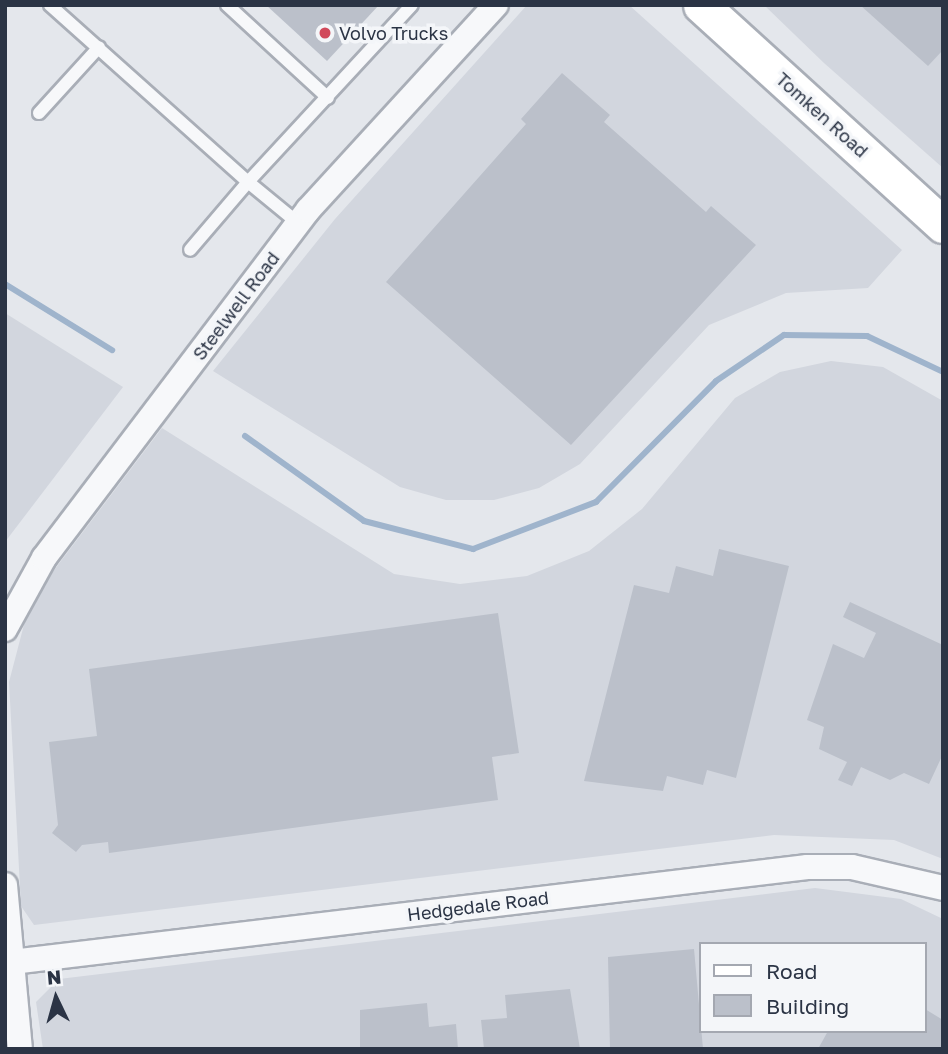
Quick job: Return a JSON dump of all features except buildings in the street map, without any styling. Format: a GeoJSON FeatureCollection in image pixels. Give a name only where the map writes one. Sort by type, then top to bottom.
{"type":"FeatureCollection","features":[{"type":"Feature","properties":{"kind":"main road","name":"Tomken Road"},"geometry":{"type":"LineString","coordinates":[[701,5],[943,225]]}},
{"type":"Feature","properties":{"kind":"street","name":"Steelwell Road"},"geometry":{"type":"LineString","coordinates":[[5,629],[44,558],[298,223],[496,5]]}},
{"type":"Feature","properties":{"kind":"street","name":"Hedgedale Road"},"geometry":{"type":"LineString","coordinates":[[12,962],[807,867],[852,867],[943,888]]}},
{"type":"Feature","properties":{"kind":"street"},"geometry":{"type":"LineString","coordinates":[[5,885],[20,1049]]}},
{"type":"Feature","properties":{"kind":"lane"},"geometry":{"type":"LineString","coordinates":[[227,5],[328,98]]}},
{"type":"Feature","properties":{"kind":"lane"},"geometry":{"type":"LineString","coordinates":[[190,250],[248,182],[412,5]]}},
{"type":"Feature","properties":{"kind":"lane"},"geometry":{"type":"LineString","coordinates":[[53,6],[248,182],[298,223]]}},
{"type":"Feature","properties":{"kind":"lane"},"geometry":{"type":"LineString","coordinates":[[39,113],[99,47]]}},
{"type":"Feature","properties":{"kind":"shaded area"},"geometry":{"type":"Polygon","coordinates":[[[527,5],[629,5],[902,250],[868,288],[786,293],[709,325],[580,464],[539,488],[494,500],[446,500],[400,487],[213,371],[335,219],[527,5]]]}},
{"type":"Feature","properties":{"kind":"shaded area"},"geometry":{"type":"Polygon","coordinates":[[[764,5],[943,5],[943,168],[824,63],[764,5]]]}},
{"type":"Feature","properties":{"kind":"shaded area"},"geometry":{"type":"Polygon","coordinates":[[[5,313],[123,387],[5,542],[5,313]]]}},
{"type":"Feature","properties":{"kind":"shaded area"},"geometry":{"type":"Polygon","coordinates":[[[831,361],[883,367],[943,401],[943,859],[894,840],[774,835],[34,925],[21,906],[9,682],[26,617],[48,578],[162,428],[394,574],[460,584],[527,576],[589,551],[642,509],[735,398],[780,372],[831,361]]]}},
{"type":"Feature","properties":{"kind":"shaded area"},"geometry":{"type":"Polygon","coordinates":[[[815,888],[901,899],[943,919],[943,1049],[43,1049],[36,1002],[59,979],[815,888]]]}},
{"type":"Feature","properties":{"kind":"waterway"},"geometry":{"type":"LineString","coordinates":[[5,284],[112,350]]}},
{"type":"Feature","properties":{"kind":"waterway"},"geometry":{"type":"LineString","coordinates":[[245,436],[364,521],[473,549],[596,502],[716,381],[784,335],[867,336],[943,372]]}},
{"type":"Feature","properties":{"kind":"place","name":"Volvo Trucks"},"geometry":{"type":"Point","coordinates":[325,33]}}]}
